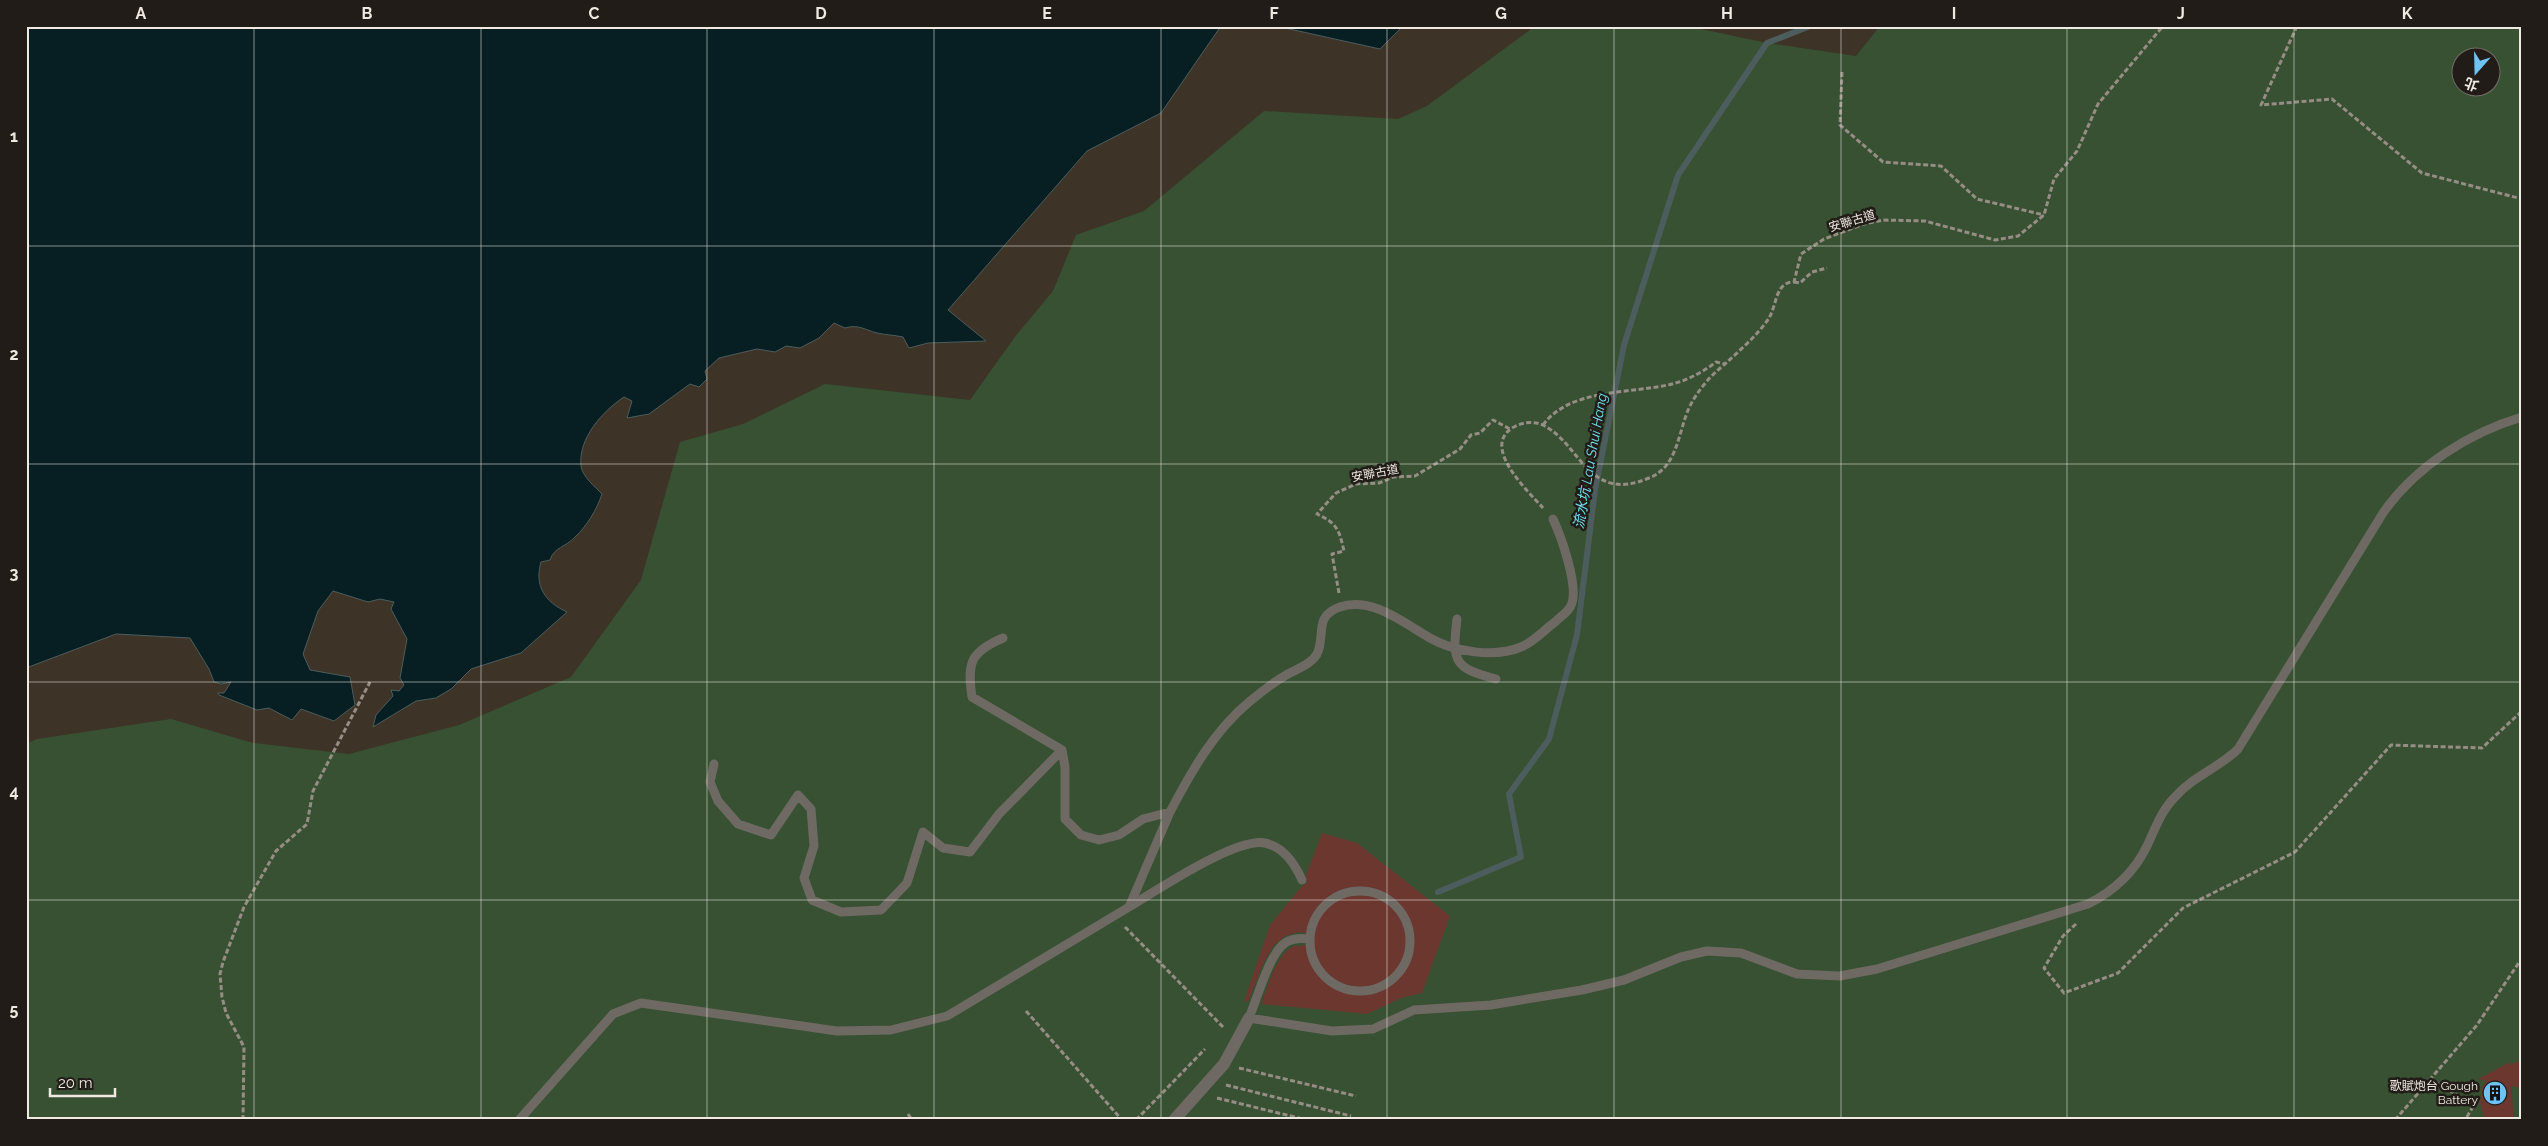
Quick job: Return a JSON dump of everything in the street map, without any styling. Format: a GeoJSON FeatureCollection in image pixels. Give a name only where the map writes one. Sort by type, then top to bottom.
{"type":"FeatureCollection","features":[{"type":"Feature","properties":{"kind":"street"},"geometry":{"type":"LineString","coordinates":[[1174,1120],[1210,1082],[1224,1064],[1249,1018]]}},
{"type":"Feature","properties":{"kind":"lane"},"geometry":{"type":"LineString","coordinates":[[1308,938],[1297,938],[1285,943],[1276,954],[1249,1018],[1332,1031],[1373,1029],[1414,1010],[1491,1005],[1582,990],[1639,976],[1694,953],[1713,950],[1741,953],[1796,974],[1850,975],[1877,969],[2062,914],[2100,898],[2123,880],[2136,865],[2166,807],[2179,792],[2194,779],[2225,760],[2238,749],[2383,513],[2399,492],[2420,472],[2451,450],[2480,434],[2522,417]]}},
{"type":"Feature","properties":{"kind":"lane"},"geometry":{"type":"LineString","coordinates":[[1129,907],[1170,812],[1192,772],[1216,737],[1248,703],[1284,676],[1307,664],[1317,654],[1320,628],[1327,614],[1341,606],[1382,609],[1430,638],[1454,648],[1494,652],[1508,651],[1523,646],[1566,613],[1572,604],[1574,590],[1559,532],[1553,519]]}},
{"type":"Feature","properties":{"kind":"lane"},"geometry":{"type":"LineString","coordinates":[[1457,619],[1454,648],[1457,662],[1467,669],[1496,679]]}},
{"type":"Feature","properties":{"kind":"lane"},"geometry":{"type":"LineString","coordinates":[[1004,638],[982,647],[968,671],[972,697],[1062,750],[1065,767],[1065,819],[1081,834],[1099,840],[1119,835],[1143,819],[1170,812]]}},
{"type":"Feature","properties":{"kind":"lane"},"geometry":{"type":"LineString","coordinates":[[714,764],[710,782],[718,801],[738,824],[771,835],[798,795],[811,809],[814,846],[804,878],[812,900],[841,912],[881,910],[907,883],[923,832],[943,848],[970,852],[999,814],[1062,750]]}},
{"type":"Feature","properties":{"kind":"lane"},"geometry":{"type":"LineString","coordinates":[[519,1120],[612,1014],[641,1003],[837,1032],[891,1030],[947,1016],[1187,872],[1240,846],[1264,843],[1286,854],[1302,880]]}},
{"type":"Feature","properties":{"kind":"lane"},"geometry":{"type":"LineString","coordinates":[[1351,890],[1364,890],[1387,898],[1396,906],[1404,916],[1410,940],[1408,955],[1402,968],[1386,984],[1364,991],[1350,990],[1335,985],[1323,976],[1314,963],[1308,938],[1313,920],[1329,900],[1351,890]]}},
{"type":"Feature","properties":{"kind":"path"},"geometry":{"type":"LineString","coordinates":[[1842,72],[1840,125],[1883,162],[1941,166],[1977,199],[2044,215],[2054,178],[2077,151],[2098,104],[2163,26]]}},
{"type":"Feature","properties":{"kind":"path"},"geometry":{"type":"LineString","coordinates":[[2297,26],[2261,105],[2332,99],[2422,173],[2522,199]]}},
{"type":"Feature","properties":{"kind":"path","name":"安聯古道"},"geometry":{"type":"LineString","coordinates":[[1794,282],[1801,254],[1824,239],[1864,224],[1883,220],[1925,221],[1995,240],[2018,236],[2044,215]]}},
{"type":"Feature","properties":{"kind":"path"},"geometry":{"type":"LineString","coordinates":[[1553,519],[1524,488],[1504,460],[1504,438],[1510,429],[1530,422],[1543,425],[1553,432],[1587,470],[1608,481],[1628,484],[1651,478],[1665,467],[1675,452],[1689,408],[1703,387],[1769,318],[1781,287],[1787,282],[1800,283],[1812,272],[1827,268]]}},
{"type":"Feature","properties":{"kind":"path"},"geometry":{"type":"LineString","coordinates":[[1543,425],[1550,415],[1578,402],[1603,395],[1671,384],[1704,371],[1716,362],[1725,364]]}},
{"type":"Feature","properties":{"kind":"path","name":"安聯古道"},"geometry":{"type":"LineString","coordinates":[[1341,606],[1332,554],[1344,551],[1339,531],[1332,521],[1318,514],[1326,502],[1336,493],[1356,484],[1379,482],[1393,477],[1415,476],[1460,449],[1471,435],[1480,433],[1494,420],[1510,429]]}},
{"type":"Feature","properties":{"kind":"path"},"geometry":{"type":"LineString","coordinates":[[243,1120],[244,1047],[226,1013],[222,997],[220,974],[226,950],[244,907],[276,850],[307,824],[313,790],[370,682]]}},
{"type":"Feature","properties":{"kind":"path"},"geometry":{"type":"LineString","coordinates":[[2100,898],[2088,913],[2063,936],[2044,968],[2064,993],[2118,973],[2183,908],[2295,852],[2391,745],[2482,748],[2522,711]]}},
{"type":"Feature","properties":{"kind":"path"},"geometry":{"type":"LineString","coordinates":[[1124,925],[1225,1028]]}},
{"type":"Feature","properties":{"kind":"path"},"geometry":{"type":"LineString","coordinates":[[2395,1120],[2476,1025],[2522,958]]}},
{"type":"Feature","properties":{"kind":"path"},"geometry":{"type":"LineString","coordinates":[[1026,1011],[1122,1120]]}},
{"type":"Feature","properties":{"kind":"path"},"geometry":{"type":"LineString","coordinates":[[1136,1120],[1206,1049]]}},
{"type":"Feature","properties":{"kind":"path"},"geometry":{"type":"LineString","coordinates":[[1224,1064],[1356,1096]]}},
{"type":"Feature","properties":{"kind":"path"},"geometry":{"type":"LineString","coordinates":[[2430,1078],[2474,1105],[2465,1120]]}},
{"type":"Feature","properties":{"kind":"path"},"geometry":{"type":"LineString","coordinates":[[1210,1082],[1351,1116]]}},
{"type":"Feature","properties":{"kind":"path"},"geometry":{"type":"LineString","coordinates":[[1200,1093],[1307,1120]]}},
{"type":"Feature","properties":{"kind":"path"},"geometry":{"type":"LineString","coordinates":[[908,1114],[912,1120]]}},
{"type":"Feature","properties":{"kind":"green space"},"geometry":{"type":"Polygon","coordinates":[[[1535,26],[1687,26],[1767,43],[1856,56],[1880,26],[2522,26],[2522,1120],[26,1120],[26,744],[37,739],[171,719],[253,743],[349,754],[459,725],[571,677],[641,580],[680,442],[743,424],[825,384],[970,400],[1014,338],[1053,291],[1076,235],[1144,211],[1264,111],[1398,119],[1427,106],[1535,26]]]}},
{"type":"Feature","properties":{"kind":"water"},"geometry":{"type":"Polygon","coordinates":[[[26,26],[1221,26],[1161,113],[1087,151],[948,310],[986,341],[928,343],[909,348],[903,337],[877,333],[858,327],[845,328],[834,323],[819,338],[800,348],[786,346],[775,352],[757,349],[719,358],[705,371],[707,379],[699,387],[690,384],[649,414],[627,418],[632,401],[624,397],[616,403],[594,426],[584,445],[581,456],[581,466],[584,474],[602,494],[597,506],[587,523],[572,540],[554,552],[550,560],[541,562],[539,579],[543,592],[559,608],[567,612],[521,653],[471,669],[451,689],[436,698],[416,701],[373,727],[376,715],[393,696],[391,690],[399,691],[404,685],[400,678],[407,639],[391,609],[394,602],[380,599],[368,602],[333,591],[318,611],[303,654],[310,670],[350,677],[355,705],[334,721],[301,709],[292,720],[269,708],[257,710],[219,695],[218,693],[224,693],[231,682],[221,684],[214,682],[209,669],[190,638],[116,634],[26,668],[26,26]]]}},
{"type":"Feature","properties":{"kind":"water"},"geometry":{"type":"Polygon","coordinates":[[[1276,26],[1403,26],[1380,49],[1276,26]]]}},
{"type":"Feature","properties":{"kind":"building"},"geometry":{"type":"Polygon","coordinates":[[[1322,833],[1357,843],[1450,916],[1422,993],[1401,998],[1367,1014],[1261,1004],[1274,969],[1284,953],[1293,946],[1310,945],[1313,942],[1311,934],[1299,932],[1285,936],[1274,945],[1263,964],[1248,1002],[1244,1001],[1270,925],[1302,886],[1307,883],[1306,875],[1322,833]]]}},
{"type":"Feature","properties":{"kind":"building","name":"歌賦炮台 Gough Battery"},"geometry":{"type":"Polygon","coordinates":[[[2522,1059],[2522,1088],[2511,1086],[2514,1120],[2485,1120],[2480,1103],[2482,1088],[2486,1081],[2478,1079],[2510,1062],[2510,1065],[2522,1059]]]}},
{"type":"Feature","properties":{"kind":"waterway","name":"流水坑 Lau Shui Hang"},"geometry":{"type":"LineString","coordinates":[[1438,892],[1521,857],[1509,794],[1549,739],[1577,635],[1595,490],[1624,345],[1678,175],[1767,43],[1810,26]]}},
{"type":"Feature","properties":{"kind":"place","name":"歌賦炮台 Gough Battery"},"geometry":{"type":"Point","coordinates":[2495,1093]}}]}
